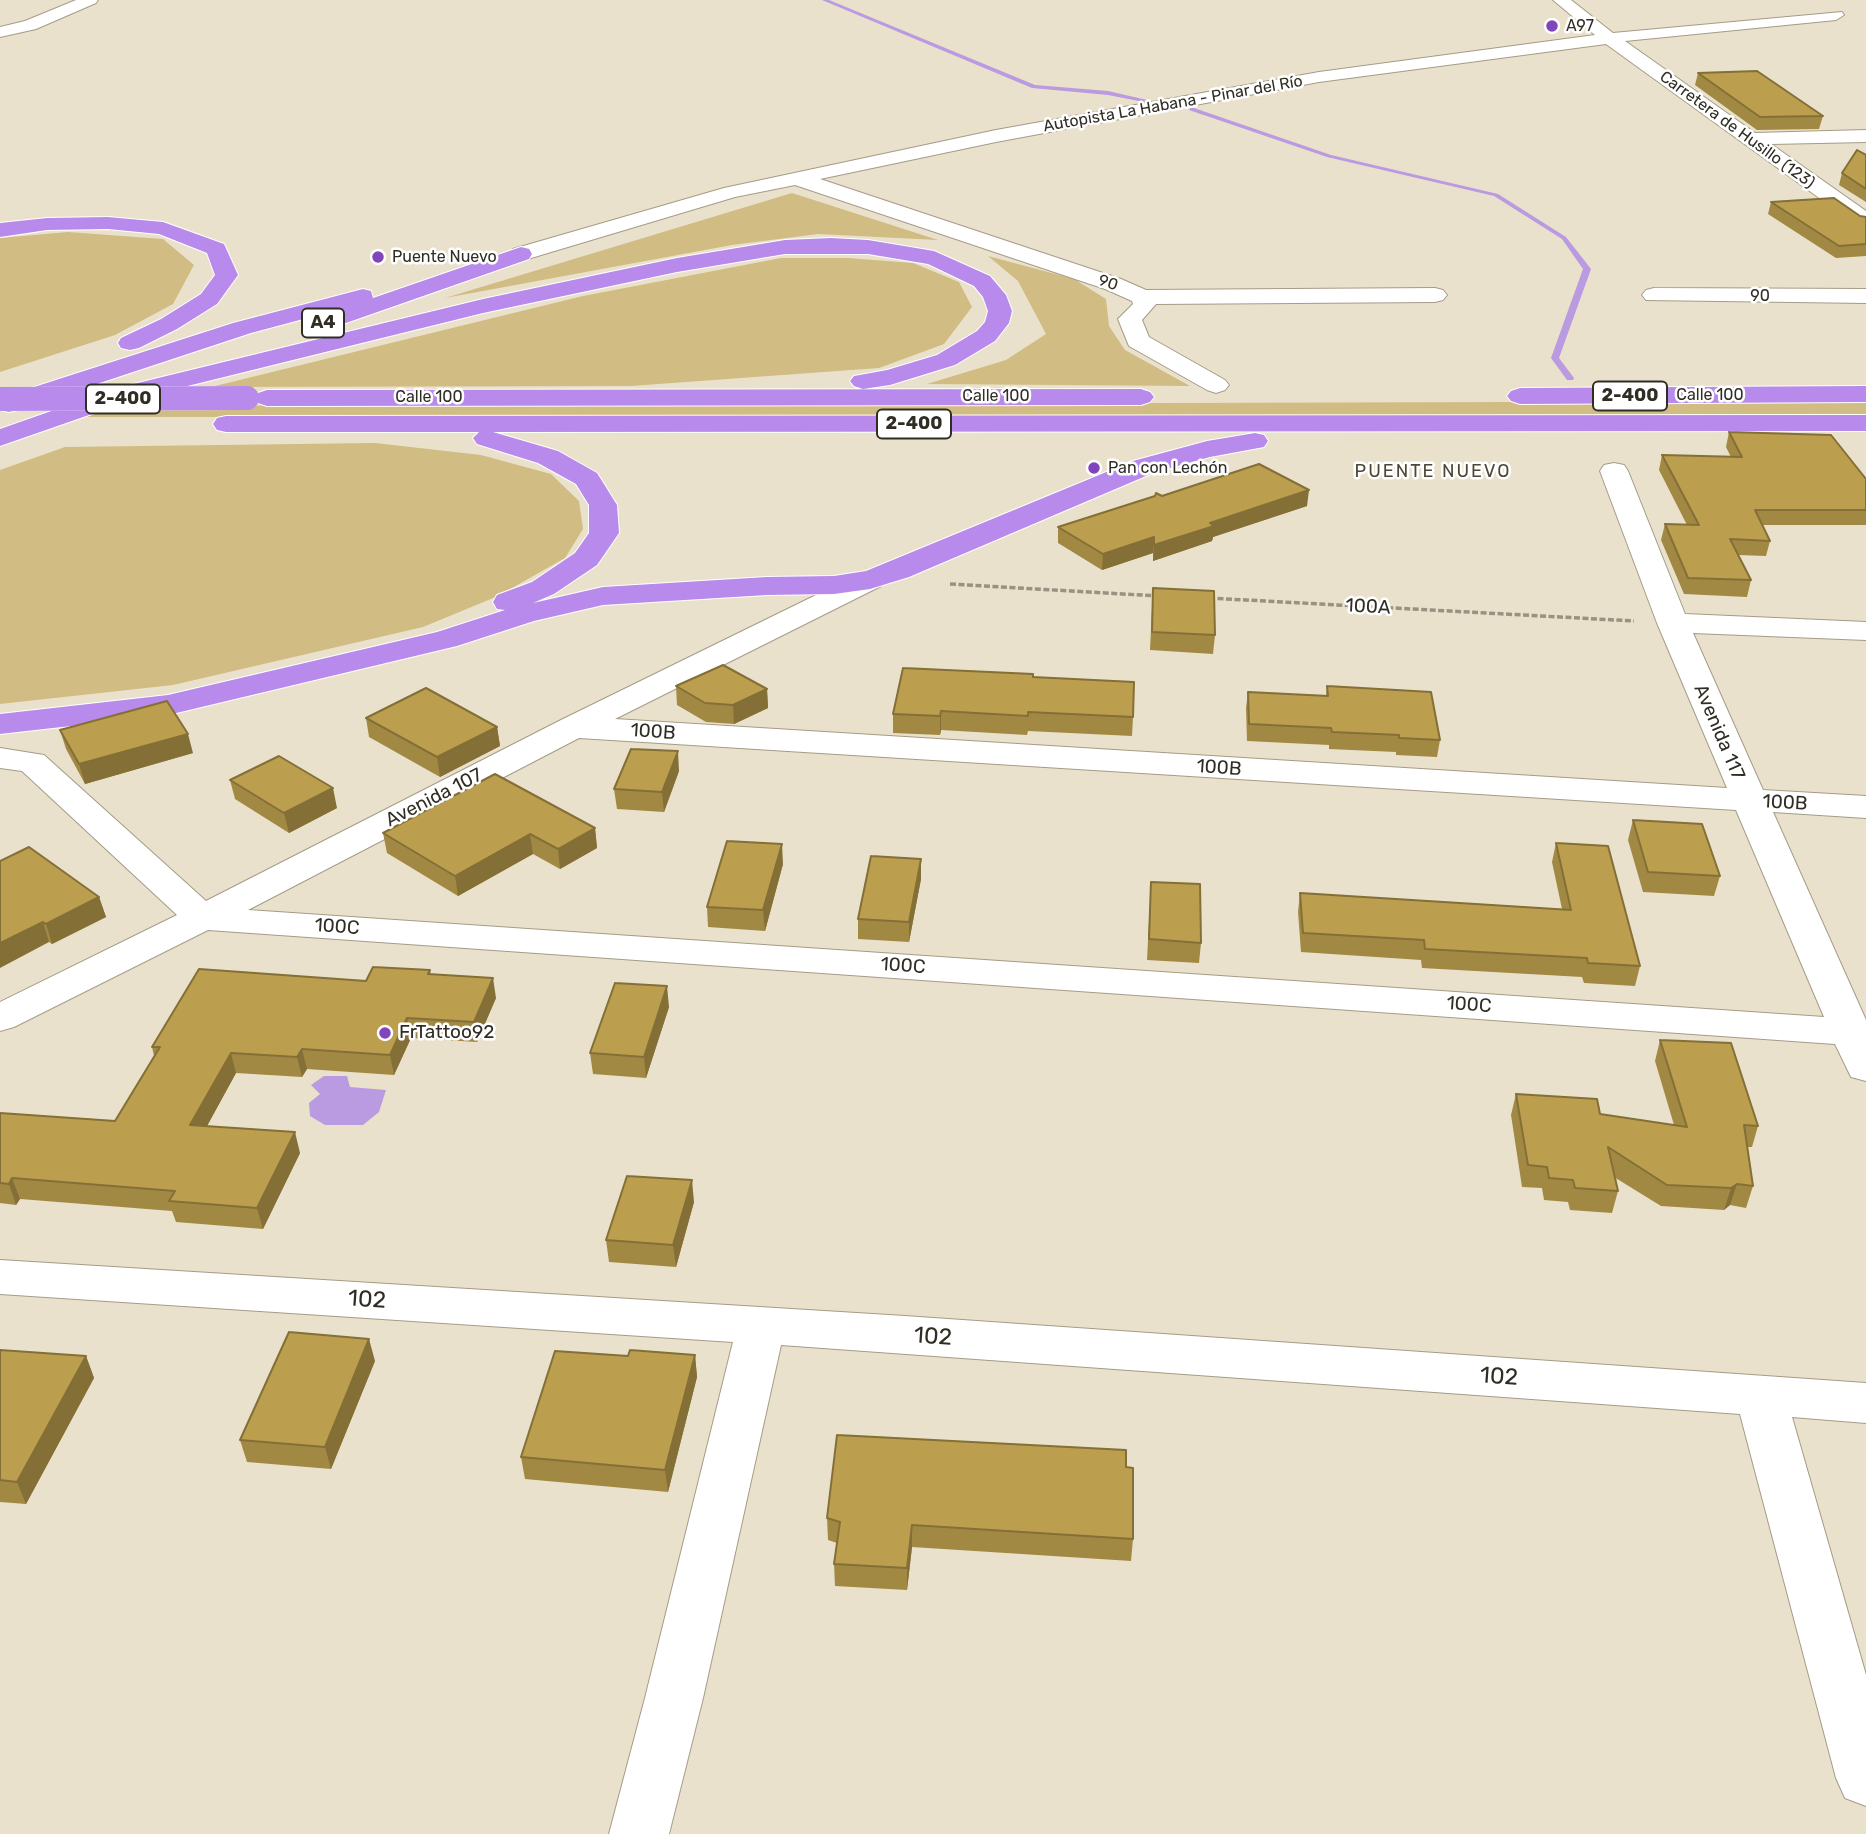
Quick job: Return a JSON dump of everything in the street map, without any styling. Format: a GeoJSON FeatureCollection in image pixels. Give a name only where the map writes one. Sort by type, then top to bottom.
{"type":"FeatureCollection","features":[{"type":"Feature","properties":{"kind":"highway"},"geometry":{"type":"LineString","coordinates":[[0,230],[47,224],[108,223],[163,228],[216,250],[227,275],[209,299],[169,324],[95,359],[35,394]]}},
{"type":"Feature","properties":{"kind":"highway"},"geometry":{"type":"LineString","coordinates":[[126,393],[483,306],[677,265],[785,247],[868,247],[934,258],[982,281],[994,295],[1000,310],[997,323],[986,336],[946,360],[890,377],[831,386],[624,396]]}},
{"type":"Feature","properties":{"kind":"highway","name":"Autopista La Habana - Pinar del Río"},"geometry":{"type":"LineString","coordinates":[[0,407],[242,328],[521,254]]}},
{"type":"Feature","properties":{"kind":"highway","name":"Autopista La Habana - Pinar del Río"},"geometry":{"type":"LineString","coordinates":[[3,434],[521,254]]}},
{"type":"Feature","properties":{"kind":"highway","name":"A4"},"geometry":{"type":"LineString","coordinates":[[0,389],[95,359],[242,328]]}},
{"type":"Feature","properties":{"kind":"highway"},"geometry":{"type":"LineString","coordinates":[[1191,397],[1224,391]]}},
{"type":"Feature","properties":{"kind":"highway","name":"Calle 100"},"geometry":{"type":"LineString","coordinates":[[1490,397],[1866,394]]}},
{"type":"Feature","properties":{"kind":"highway","name":"Calle 100"},"geometry":{"type":"LineString","coordinates":[[0,399],[1163,397]]}},
{"type":"Feature","properties":{"kind":"highway"},"geometry":{"type":"LineString","coordinates":[[0,724],[168,705],[446,639],[524,614],[603,596],[767,586],[834,585],[870,580],[898,571],[1118,476],[1170,458],[1266,439],[1412,423]]}},
{"type":"Feature","properties":{"kind":"highway","name":"Calle 100"},"geometry":{"type":"LineString","coordinates":[[200,424],[1866,424]]}},
{"type":"Feature","properties":{"kind":"highway","name":"2-400"},"geometry":{"type":"LineString","coordinates":[[3,434],[106,425]]}},
{"type":"Feature","properties":{"kind":"highway"},"geometry":{"type":"LineString","coordinates":[[0,711],[180,693],[435,631],[543,587],[586,559],[604,533],[603,505],[587,479],[548,457],[510,443],[415,425]]}},
{"type":"Feature","properties":{"kind":"street"},"geometry":{"type":"LineString","coordinates":[[0,32],[30,25],[90,0]]}},
{"type":"Feature","properties":{"kind":"street","name":"Carretera de Husillo (123)"},"geometry":{"type":"LineString","coordinates":[[1561,0],[1609,38],[1866,221]]}},
{"type":"Feature","properties":{"kind":"street","name":"Autopista La Habana - Pinar del Río"},"geometry":{"type":"LineString","coordinates":[[521,254],[732,192],[996,135],[1319,78],[1609,38],[1836,15]]}},
{"type":"Feature","properties":{"kind":"street"},"geometry":{"type":"LineString","coordinates":[[1749,139],[1866,136]]}},
{"type":"Feature","properties":{"kind":"street","name":"90"},"geometry":{"type":"LineString","coordinates":[[796,178],[1113,284],[1143,297],[1435,295]]}},
{"type":"Feature","properties":{"kind":"street","name":"90"},"geometry":{"type":"LineString","coordinates":[[1654,295],[1866,296]]}},
{"type":"Feature","properties":{"kind":"street"},"geometry":{"type":"LineString","coordinates":[[1143,297],[1144,305],[1130,320],[1138,341],[1224,391]]}},
{"type":"Feature","properties":{"kind":"street","name":"Avenida 117"},"geometry":{"type":"LineString","coordinates":[[1614,471],[1673,623],[1749,802],[1861,1044]]}},
{"type":"Feature","properties":{"kind":"street","name":"Avenida 107"},"geometry":{"type":"LineString","coordinates":[[0,1018],[202,918],[573,727],[870,580]]}},
{"type":"Feature","properties":{"kind":"street"},"geometry":{"type":"LineString","coordinates":[[1673,623],[1866,632]]}},
{"type":"Feature","properties":{"kind":"street","name":"100B"},"geometry":{"type":"LineString","coordinates":[[573,727],[1749,802],[1866,807]]}},
{"type":"Feature","properties":{"kind":"street"},"geometry":{"type":"LineString","coordinates":[[0,758],[32,762],[202,918]]}},
{"type":"Feature","properties":{"kind":"street","name":"100C"},"geometry":{"type":"LineString","coordinates":[[202,918],[1861,1044]]}},
{"type":"Feature","properties":{"kind":"street","name":"102"},"geometry":{"type":"LineString","coordinates":[[0,1277],[761,1326],[1866,1403]]}},
{"type":"Feature","properties":{"kind":"street"},"geometry":{"type":"LineString","coordinates":[[639,1834],[674,1698],[761,1326]]}},
{"type":"Feature","properties":{"kind":"street"},"geometry":{"type":"LineString","coordinates":[[1760,1395],[1866,1778]]}},
{"type":"Feature","properties":{"kind":"path"},"geometry":{"type":"LineString","coordinates":[[870,580],[1160,596]]}},
{"type":"Feature","properties":{"kind":"path","name":"100A"},"geometry":{"type":"LineString","coordinates":[[1202,598],[1673,623]]}},
{"type":"Feature","properties":{"kind":"shaded area"},"geometry":{"type":"Polygon","coordinates":[[[792,193],[938,240],[818,234],[732,245],[445,298],[792,193]]]}},
{"type":"Feature","properties":{"kind":"shaded area"},"geometry":{"type":"Polygon","coordinates":[[[68,232],[163,239],[194,265],[173,304],[115,335],[0,372],[0,238],[68,232]]]}},
{"type":"Feature","properties":{"kind":"shaded area"},"geometry":{"type":"Polygon","coordinates":[[[988,256],[1074,279],[1106,299],[1109,326],[1125,350],[1190,386],[927,384],[1006,360],[1046,334],[1018,281],[988,256]]]}},
{"type":"Feature","properties":{"kind":"shaded area"},"geometry":{"type":"Polygon","coordinates":[[[781,258],[848,258],[913,263],[959,282],[972,307],[944,344],[879,368],[631,386],[211,387],[583,296],[781,258]]]}},
{"type":"Feature","properties":{"kind":"shaded area"},"geometry":{"type":"Polygon","coordinates":[[[1866,401],[1866,416],[86,417],[115,406],[1866,401]]]}},
{"type":"Feature","properties":{"kind":"shaded area"},"geometry":{"type":"Polygon","coordinates":[[[375,443],[481,455],[551,474],[579,501],[583,529],[565,558],[498,596],[423,627],[173,685],[0,704],[0,470],[65,447],[375,443]]]}},
{"type":"Feature","properties":{"kind":"shaded area"},"geometry":{"type":"Polygon","coordinates":[[[324,1076],[347,1076],[350,1087],[386,1090],[379,1112],[363,1125],[325,1125],[310,1116],[309,1103],[320,1094],[311,1085],[324,1076]]]}},
{"type":"Feature","properties":{"kind":"building"},"geometry":{"type":"Polygon","coordinates":[[[1757,71],[1823,116],[1760,117],[1698,73],[1757,71]]]}},
{"type":"Feature","properties":{"kind":"building"},"geometry":{"type":"Polygon","coordinates":[[[1857,150],[1866,155],[1866,189],[1842,173],[1857,150]]]}},
{"type":"Feature","properties":{"kind":"building"},"geometry":{"type":"Polygon","coordinates":[[[1834,198],[1860,216],[1866,217],[1866,244],[1839,246],[1771,202],[1834,198]]]}},
{"type":"Feature","properties":{"kind":"building"},"geometry":{"type":"Polygon","coordinates":[[[1729,432],[1831,435],[1866,479],[1866,510],[1755,510],[1770,541],[1730,539],[1751,580],[1688,578],[1665,524],[1699,525],[1662,455],[1742,457],[1729,432]]]}},
{"type":"Feature","properties":{"kind":"building"},"geometry":{"type":"Polygon","coordinates":[[[1259,464],[1309,490],[1210,523],[1214,526],[1154,545],[1154,537],[1103,554],[1058,527],[1155,496],[1156,493],[1162,496],[1259,464]]]}},
{"type":"Feature","properties":{"kind":"building"},"geometry":{"type":"Polygon","coordinates":[[[1153,588],[1214,591],[1215,635],[1152,632],[1153,588]]]}},
{"type":"Feature","properties":{"kind":"building"},"geometry":{"type":"Polygon","coordinates":[[[723,665],[767,689],[733,705],[705,703],[676,686],[723,665]]]}},
{"type":"Feature","properties":{"kind":"building"},"geometry":{"type":"Polygon","coordinates":[[[903,668],[1134,682],[1133,717],[1028,712],[1028,716],[941,711],[940,716],[893,714],[903,668]]]}},
{"type":"Feature","properties":{"kind":"building"},"geometry":{"type":"Polygon","coordinates":[[[1327,686],[1431,692],[1440,740],[1332,732],[1331,728],[1249,724],[1248,692],[1328,696],[1327,686]]]}},
{"type":"Feature","properties":{"kind":"building"},"geometry":{"type":"Polygon","coordinates":[[[426,688],[497,727],[437,757],[366,718],[426,688]]]}},
{"type":"Feature","properties":{"kind":"building"},"geometry":{"type":"Polygon","coordinates":[[[167,701],[188,734],[79,764],[60,730],[167,701]]]}},
{"type":"Feature","properties":{"kind":"building"},"geometry":{"type":"Polygon","coordinates":[[[631,749],[678,751],[662,792],[614,789],[631,749]]]}},
{"type":"Feature","properties":{"kind":"building"},"geometry":{"type":"Polygon","coordinates":[[[279,756],[333,788],[284,813],[230,780],[279,756]]]}},
{"type":"Feature","properties":{"kind":"building"},"geometry":{"type":"Polygon","coordinates":[[[495,774],[595,828],[558,849],[530,834],[455,876],[383,833],[495,774]]]}},
{"type":"Feature","properties":{"kind":"building"},"geometry":{"type":"Polygon","coordinates":[[[1633,820],[1702,824],[1720,876],[1648,872],[1633,820]]]}},
{"type":"Feature","properties":{"kind":"building"},"geometry":{"type":"Polygon","coordinates":[[[727,841],[782,844],[763,910],[707,907],[727,841]]]}},
{"type":"Feature","properties":{"kind":"building"},"geometry":{"type":"Polygon","coordinates":[[[1556,843],[1608,846],[1640,966],[1588,963],[1587,958],[1425,949],[1424,940],[1303,933],[1300,893],[1571,910],[1556,843]]]}},
{"type":"Feature","properties":{"kind":"building"},"geometry":{"type":"Polygon","coordinates":[[[29,847],[99,897],[46,924],[43,922],[0,943],[0,861],[29,847]]]}},
{"type":"Feature","properties":{"kind":"building"},"geometry":{"type":"Polygon","coordinates":[[[871,856],[921,859],[909,922],[858,919],[871,856]]]}},
{"type":"Feature","properties":{"kind":"building"},"geometry":{"type":"Polygon","coordinates":[[[1151,882],[1200,884],[1201,943],[1149,939],[1151,882]]]}},
{"type":"Feature","properties":{"kind":"building"},"geometry":{"type":"Polygon","coordinates":[[[373,967],[430,970],[428,974],[493,978],[474,1022],[407,1018],[390,1055],[302,1049],[297,1057],[231,1053],[190,1125],[295,1132],[257,1208],[169,1201],[175,1191],[12,1178],[9,1184],[0,1183],[0,1113],[115,1121],[160,1047],[152,1047],[199,969],[366,981],[373,967]]]}},
{"type":"Feature","properties":{"kind":"building"},"geometry":{"type":"Polygon","coordinates":[[[615,983],[667,986],[644,1057],[590,1053],[615,983]]]}},
{"type":"Feature","properties":{"kind":"building"},"geometry":{"type":"Polygon","coordinates":[[[1660,1040],[1731,1043],[1758,1126],[1744,1125],[1753,1186],[1737,1184],[1731,1188],[1667,1185],[1608,1147],[1618,1191],[1575,1188],[1573,1180],[1549,1178],[1547,1167],[1528,1165],[1516,1094],[1597,1099],[1600,1114],[1687,1127],[1660,1040]]]}},
{"type":"Feature","properties":{"kind":"building"},"geometry":{"type":"Polygon","coordinates":[[[627,1176],[692,1180],[673,1245],[606,1240],[627,1176]]]}},
{"type":"Feature","properties":{"kind":"building"},"geometry":{"type":"Polygon","coordinates":[[[289,1332],[369,1339],[325,1447],[240,1440],[289,1332]]]}},
{"type":"Feature","properties":{"kind":"building"},"geometry":{"type":"Polygon","coordinates":[[[0,1350],[86,1356],[17,1482],[0,1480],[0,1350]]]}},
{"type":"Feature","properties":{"kind":"building"},"geometry":{"type":"Polygon","coordinates":[[[630,1350],[695,1355],[665,1470],[521,1457],[555,1351],[628,1356],[630,1350]]]}},
{"type":"Feature","properties":{"kind":"building"},"geometry":{"type":"Polygon","coordinates":[[[837,1435],[1126,1450],[1126,1467],[1133,1468],[1133,1539],[912,1525],[907,1568],[834,1564],[840,1522],[827,1518],[837,1435]]]}},
{"type":"Feature","properties":{"kind":"waterway"},"geometry":{"type":"LineString","coordinates":[[825,0],[1034,87],[1108,93],[1144,100]]}},
{"type":"Feature","properties":{"kind":"waterway"},"geometry":{"type":"LineString","coordinates":[[1191,109],[1329,156],[1496,195],[1564,238],[1587,269],[1555,358],[1570,378]]}},
{"type":"Feature","properties":{"kind":"place","name":"A97"},"geometry":{"type":"Point","coordinates":[1552,26]}},
{"type":"Feature","properties":{"kind":"place","name":"Puente Nuevo"},"geometry":{"type":"Point","coordinates":[378,257]}},
{"type":"Feature","properties":{"kind":"place","name":"Pan con Lechón"},"geometry":{"type":"Point","coordinates":[1094,468]}},
{"type":"Feature","properties":{"kind":"place","name":"FrTattoo92"},"geometry":{"type":"Point","coordinates":[385,1033]}},
{"type":"Feature","properties":{"kind":"district","name":"PUENTE NUEVO"},"geometry":{"type":"Point","coordinates":[1433,472]}}]}
